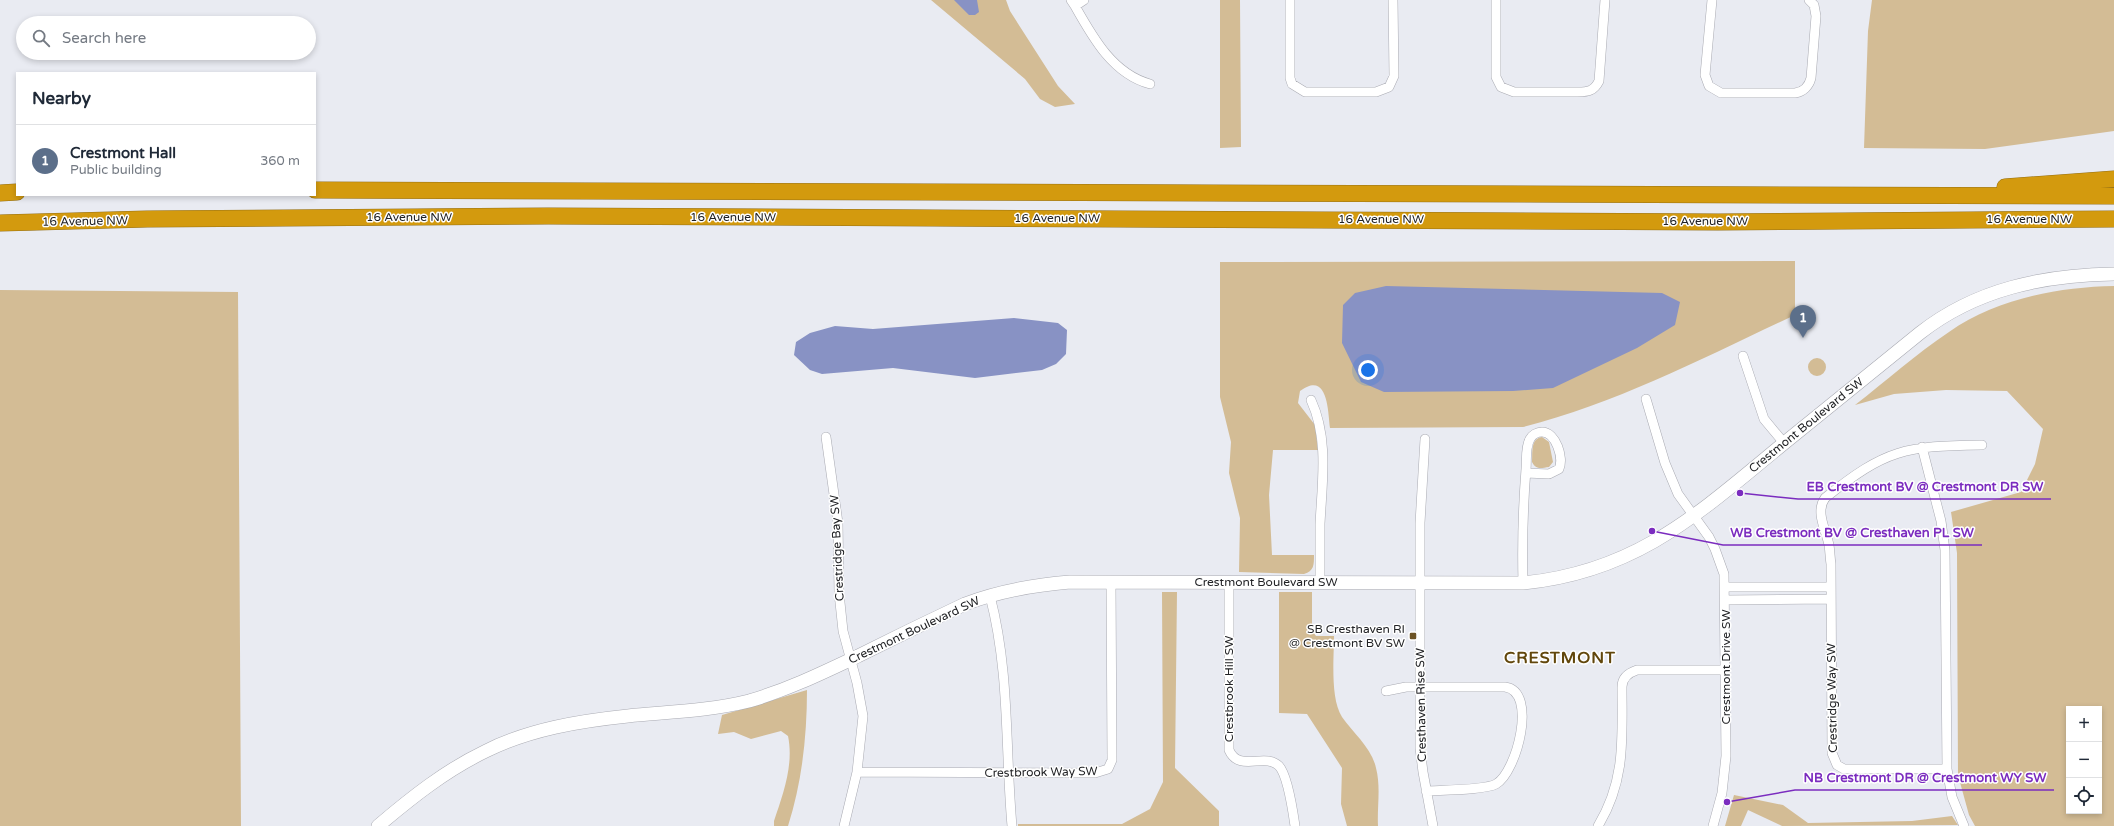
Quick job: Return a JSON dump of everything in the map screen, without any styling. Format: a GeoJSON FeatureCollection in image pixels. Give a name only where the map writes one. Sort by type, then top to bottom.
{"type":"FeatureCollection","features":[{"type":"Feature","properties":{"kind":"highway"},"geometry":{"type":"LineString","coordinates":[[1928,195],[2036,184],[2114,179]]}},
{"type":"Feature","properties":{"kind":"highway","name":"16 Avenue NW"},"geometry":{"type":"LineString","coordinates":[[316,190],[2114,196]]}},
{"type":"Feature","properties":{"kind":"highway"},"geometry":{"type":"LineString","coordinates":[[0,193],[16,192]]}},
{"type":"Feature","properties":{"kind":"highway","name":"16 Avenue NW"},"geometry":{"type":"LineString","coordinates":[[0,223],[154,219],[541,216],[1718,222],[2114,219]]}},
{"type":"Feature","properties":{"kind":"street"},"geometry":{"type":"LineString","coordinates":[[1084,0],[1073,3],[1101,48],[1123,72],[1132,78],[1150,84]]}},
{"type":"Feature","properties":{"kind":"street"},"geometry":{"type":"LineString","coordinates":[[1290,0],[1290,78],[1296,88],[1305,92],[1376,92],[1389,87],[1394,76],[1393,0]]}},
{"type":"Feature","properties":{"kind":"street"},"geometry":{"type":"LineString","coordinates":[[1496,0],[1496,77],[1498,84],[1505,90],[1514,92],[1588,92],[1596,86],[1599,81],[1605,0]]}},
{"type":"Feature","properties":{"kind":"street"},"geometry":{"type":"LineString","coordinates":[[1712,0],[1705,75],[1709,86],[1721,93],[1795,93],[1805,89],[1810,81],[1816,16],[1814,5],[1809,0]]}},
{"type":"Feature","properties":{"kind":"street","name":"Crestmont Boulevard SW"},"geometry":{"type":"LineString","coordinates":[[378,826],[431,784],[451,771],[486,751],[510,741],[550,728],[583,722],[706,709],[748,701],[795,685],[965,604],[990,596],[1045,584],[1111,582],[1523,583],[1562,577],[1624,558],[1673,531],[1929,326],[1962,306],[1994,293],[2031,282],[2074,276],[2114,274]]}},
{"type":"Feature","properties":{"kind":"street"},"geometry":{"type":"LineString","coordinates":[[1744,356],[1764,419],[1784,443]]}},
{"type":"Feature","properties":{"kind":"street","name":"Crestmont Drive SW"},"geometry":{"type":"LineString","coordinates":[[1646,399],[1665,463],[1678,494],[1694,515],[1716,549],[1724,574],[1726,670],[1725,773],[1722,793],[1713,826]]}},
{"type":"Feature","properties":{"kind":"street"},"geometry":{"type":"LineString","coordinates":[[1311,400],[1321,425],[1322,438],[1323,468],[1320,583]]}},
{"type":"Feature","properties":{"kind":"street"},"geometry":{"type":"LineString","coordinates":[[1523,583],[1522,530],[1526,473],[1530,438],[1534,434],[1541,432],[1550,435],[1554,439],[1560,458],[1559,469],[1550,474],[1526,473]]}},
{"type":"Feature","properties":{"kind":"street","name":"Crestridge Bay SW"},"geometry":{"type":"LineString","coordinates":[[826,437],[838,523],[840,613],[850,660],[857,683],[863,716],[857,772],[844,826]]}},
{"type":"Feature","properties":{"kind":"street","name":"Cresthaven Rise SW"},"geometry":{"type":"LineString","coordinates":[[1425,439],[1420,522],[1420,748],[1426,792],[1433,826]]}},
{"type":"Feature","properties":{"kind":"street","name":"Crestridge Way SW"},"geometry":{"type":"LineString","coordinates":[[1947,769],[1847,770],[1834,762],[1832,753],[1831,587],[1829,546],[1821,513],[1824,501],[1859,472],[1889,455],[1922,447],[1982,445]]}},
{"type":"Feature","properties":{"kind":"street"},"geometry":{"type":"LineString","coordinates":[[1922,447],[1941,521],[1945,550],[1947,769],[1952,797],[1964,826]]}},
{"type":"Feature","properties":{"kind":"street","name":"Crestbrook Way SW"},"geometry":{"type":"LineString","coordinates":[[857,772],[1007,774],[1095,773],[1108,770],[1112,760],[1111,582]]}},
{"type":"Feature","properties":{"kind":"street","name":"Crestbrook Hill SW"},"geometry":{"type":"LineString","coordinates":[[1229,583],[1230,750],[1236,759],[1243,762],[1268,762],[1278,766],[1283,774],[1295,826]]}},
{"type":"Feature","properties":{"kind":"street"},"geometry":{"type":"LineString","coordinates":[[1725,587],[1831,587]]}},
{"type":"Feature","properties":{"kind":"street"},"geometry":{"type":"LineString","coordinates":[[990,596],[999,631],[1005,683],[1007,774],[1012,826]]}},
{"type":"Feature","properties":{"kind":"street"},"geometry":{"type":"LineString","coordinates":[[1725,600],[1831,599]]}},
{"type":"Feature","properties":{"kind":"street"},"geometry":{"type":"LineString","coordinates":[[1598,826],[1608,809],[1615,792],[1621,767],[1622,682],[1624,679],[1629,673],[1637,670],[1726,670]]}},
{"type":"Feature","properties":{"kind":"street"},"geometry":{"type":"LineString","coordinates":[[1386,692],[1402,687],[1510,687],[1519,694],[1522,702],[1519,744],[1508,769],[1501,780],[1490,786],[1426,792]]}},
{"type":"Feature","properties":{"kind":"shaded area"},"geometry":{"type":"Polygon","coordinates":[[[931,0],[1006,0],[1010,11],[1058,86],[1075,104],[1055,107],[1040,99],[1025,79],[931,0]]]}},
{"type":"Feature","properties":{"kind":"shaded area"},"geometry":{"type":"Polygon","coordinates":[[[1220,0],[1240,0],[1241,147],[1220,148],[1220,0]]]}},
{"type":"Feature","properties":{"kind":"shaded area"},"geometry":{"type":"Polygon","coordinates":[[[1872,0],[2114,0],[2114,131],[1985,149],[1864,148],[1868,31],[1872,0]]]}},
{"type":"Feature","properties":{"kind":"shaded area"},"geometry":{"type":"Polygon","coordinates":[[[1795,261],[1795,315],[1628,392],[1558,417],[1523,427],[1330,428],[1327,403],[1325,395],[1321,389],[1316,386],[1309,386],[1300,391],[1298,403],[1315,425],[1318,450],[1273,450],[1269,495],[1272,555],[1314,555],[1313,567],[1310,571],[1304,574],[1239,572],[1240,518],[1229,473],[1231,442],[1220,397],[1220,262],[1795,261]]]}},
{"type":"Feature","properties":{"kind":"shaded area"},"geometry":{"type":"Polygon","coordinates":[[[2114,286],[2114,826],[1975,826],[1969,815],[1958,775],[1957,553],[1951,512],[2021,492],[2035,464],[2043,429],[2007,391],[1946,390],[1894,394],[1855,405],[1925,349],[1967,321],[2007,303],[2050,292],[2114,286]]]}},
{"type":"Feature","properties":{"kind":"shaded area"},"geometry":{"type":"Polygon","coordinates":[[[0,290],[238,292],[241,826],[0,826],[0,290]]]}},
{"type":"Feature","properties":{"kind":"shaded area"},"geometry":{"type":"Polygon","coordinates":[[[1817,358],[1823,361],[1826,367],[1823,373],[1817,376],[1811,373],[1808,367],[1811,361],[1817,358]]]}},
{"type":"Feature","properties":{"kind":"shaded area"},"geometry":{"type":"Polygon","coordinates":[[[1542,437],[1549,442],[1553,462],[1549,467],[1539,468],[1532,462],[1532,451],[1536,440],[1542,437]]]}},
{"type":"Feature","properties":{"kind":"shaded area"},"geometry":{"type":"Polygon","coordinates":[[[1162,592],[1177,592],[1175,768],[1219,811],[1219,826],[1018,826],[1018,824],[1122,824],[1150,809],[1163,782],[1162,592]]]}},
{"type":"Feature","properties":{"kind":"shaded area"},"geometry":{"type":"Polygon","coordinates":[[[1279,592],[1312,592],[1312,630],[1316,636],[1334,636],[1334,689],[1338,709],[1342,717],[1371,754],[1374,761],[1379,790],[1378,826],[1347,826],[1341,804],[1342,768],[1307,714],[1279,713],[1279,592]]]}},
{"type":"Feature","properties":{"kind":"shaded area"},"geometry":{"type":"Polygon","coordinates":[[[807,690],[805,742],[797,793],[788,826],[774,826],[774,821],[789,769],[790,758],[788,736],[781,731],[751,739],[734,732],[718,734],[722,715],[807,690]]]}},
{"type":"Feature","properties":{"kind":"shaded area"},"geometry":{"type":"Polygon","coordinates":[[[1734,795],[1783,805],[1808,823],[1912,821],[1952,816],[1958,825],[1782,826],[1748,810],[1741,826],[1725,826],[1734,795]]]}},
{"type":"Feature","properties":{"kind":"water"},"geometry":{"type":"Polygon","coordinates":[[[954,0],[977,0],[979,12],[975,15],[969,15],[954,0]]]}},
{"type":"Feature","properties":{"kind":"water"},"geometry":{"type":"Polygon","coordinates":[[[1386,286],[1662,293],[1680,302],[1675,325],[1637,348],[1553,388],[1513,391],[1384,392],[1361,382],[1342,343],[1343,305],[1355,293],[1386,286]]]}},
{"type":"Feature","properties":{"kind":"water"},"geometry":{"type":"Polygon","coordinates":[[[1014,318],[1058,323],[1067,330],[1066,354],[1056,364],[1042,370],[975,378],[893,368],[822,374],[810,370],[794,355],[796,342],[810,333],[835,326],[873,329],[1014,318]]]}},
{"type":"Feature","properties":{"kind":"place","name":"Crestmont Hall"},"geometry":{"type":"Point","coordinates":[1803,338]}},
{"type":"Feature","properties":{"kind":"place","name":"EB Crestmont BV @ Crestmont DR SW"},"geometry":{"type":"Point","coordinates":[1740,493]}},
{"type":"Feature","properties":{"kind":"place","name":"WB Crestmont BV @ Cresthaven PL SW"},"geometry":{"type":"Point","coordinates":[1652,531]}},
{"type":"Feature","properties":{"kind":"place","name":"SB Cresthaven RI @ Crestmont BV SW"},"geometry":{"type":"Point","coordinates":[1413,636]}},
{"type":"Feature","properties":{"kind":"place","name":"NB Crestmont DR @ Crestmont WY SW"},"geometry":{"type":"Point","coordinates":[1727,802]}},
{"type":"Feature","properties":{"kind":"district","name":"CRESTMONT"},"geometry":{"type":"Point","coordinates":[1560,658]}}]}
